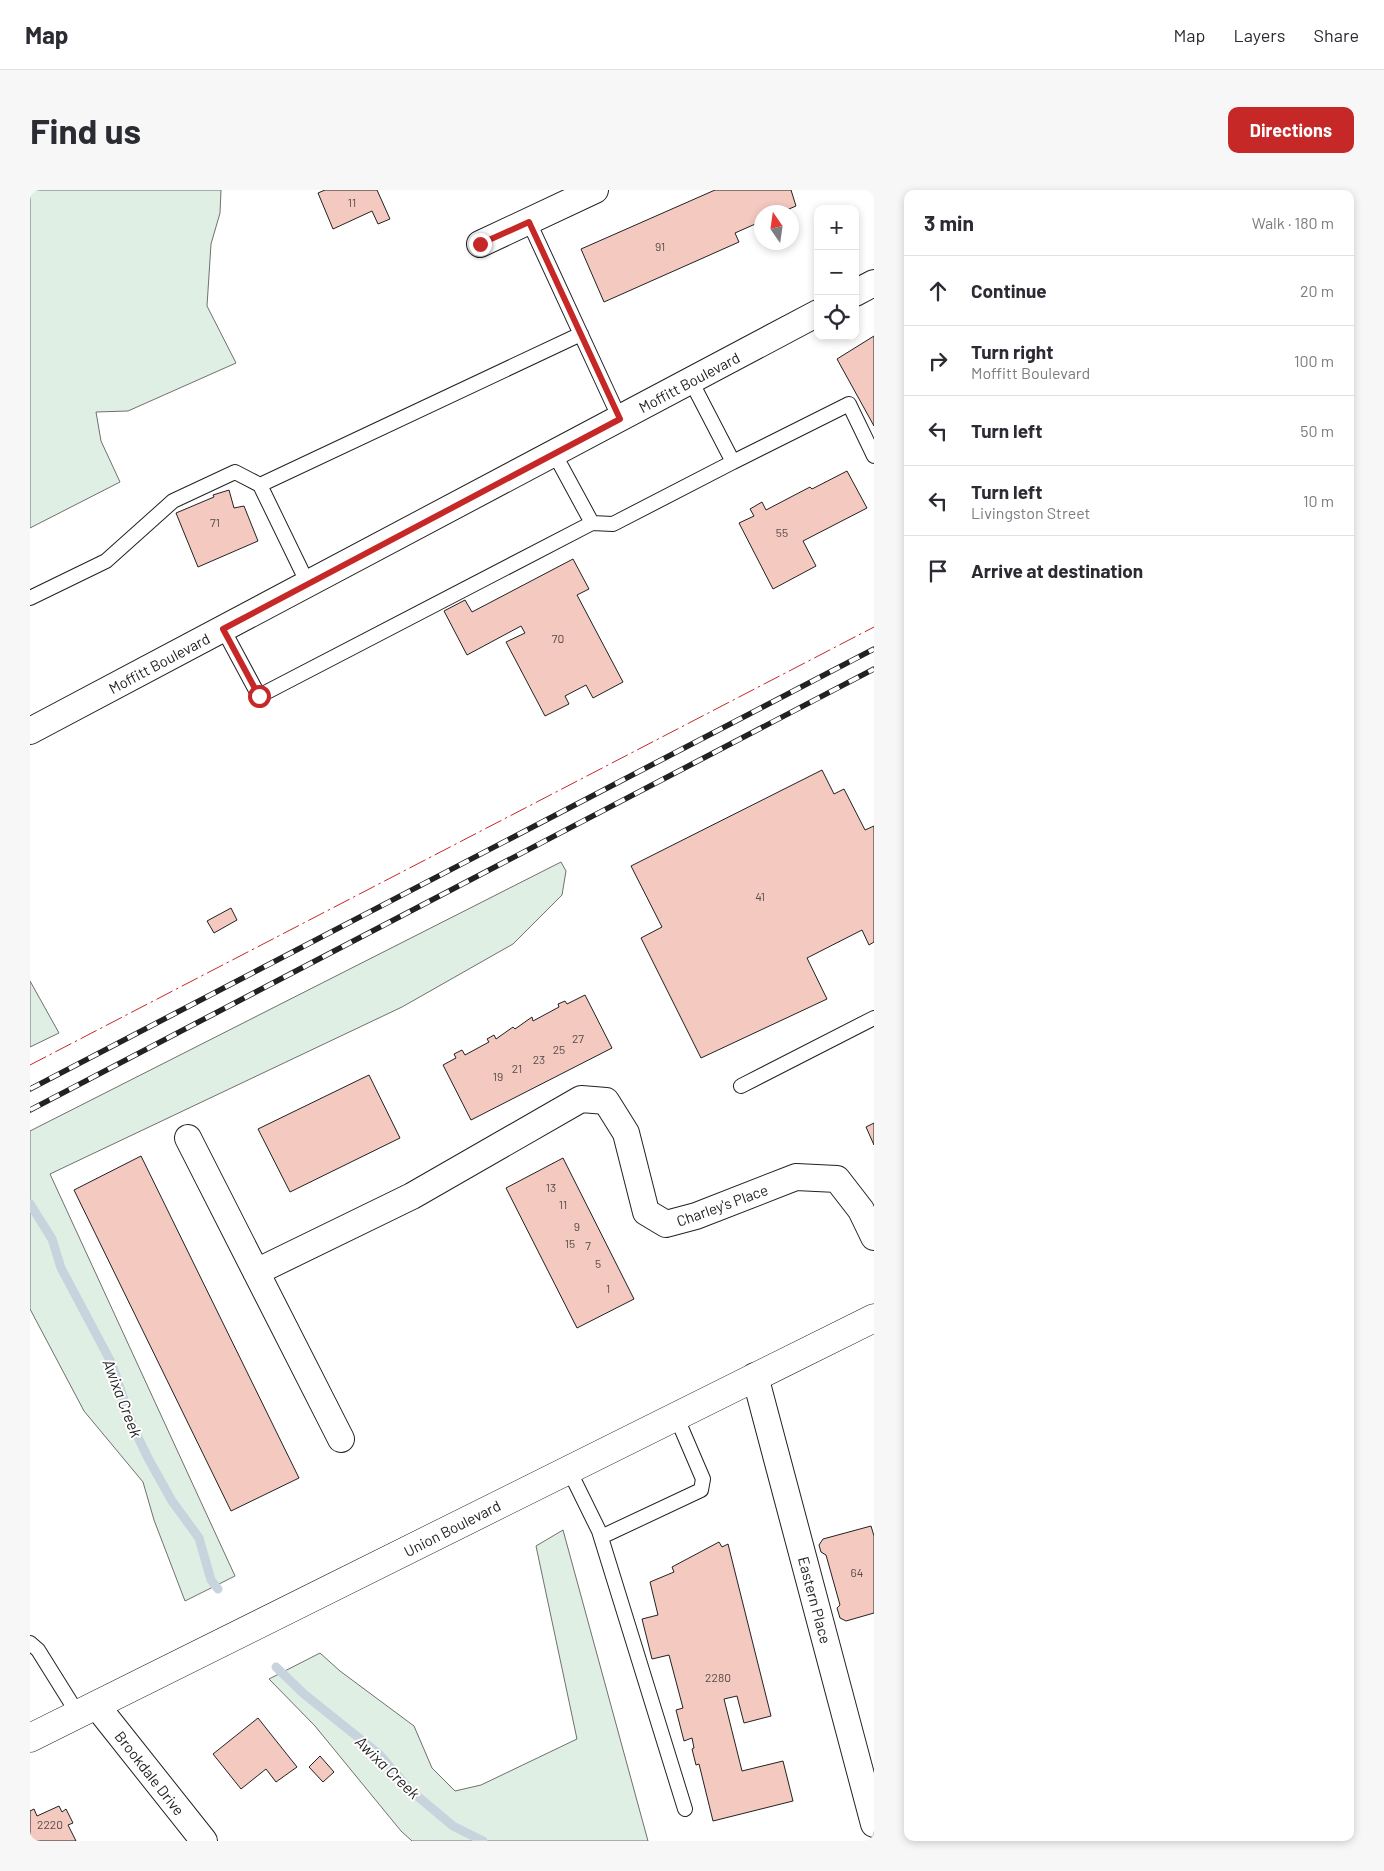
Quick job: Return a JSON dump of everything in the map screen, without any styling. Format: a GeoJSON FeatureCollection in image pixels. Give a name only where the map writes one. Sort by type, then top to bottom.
{"type":"FeatureCollection","features":[{"type":"Feature","properties":{"kind":"main road","name":"Union Boulevard"},"geometry":{"type":"LineString","coordinates":[[30,1738],[874,1318]]}},
{"type":"Feature","properties":{"kind":"street"},"geometry":{"type":"LineString","coordinates":[[480,244],[595,190]]}},
{"type":"Feature","properties":{"kind":"street"},"geometry":{"type":"LineString","coordinates":[[859,291],[874,283]]}},
{"type":"Feature","properties":{"kind":"street","name":"Moffitt Boulevard"},"geometry":{"type":"LineString","coordinates":[[30,731],[814,315]]}},
{"type":"Feature","properties":{"kind":"street","name":"Charley's Place"},"geometry":{"type":"LineString","coordinates":[[256,1272],[412,1196],[534,1124],[581,1099],[606,1101],[626,1133],[646,1212],[666,1224],[696,1216],[796,1177],[837,1179],[861,1210],[874,1237]]}},
{"type":"Feature","properties":{"kind":"street"},"geometry":{"type":"LineString","coordinates":[[188,1138],[341,1439]]}},
{"type":"Feature","properties":{"kind":"street","name":"Eastern Place"},"geometry":{"type":"LineString","coordinates":[[756,1376],[874,1824]]}},
{"type":"Feature","properties":{"kind":"street","name":"Brookdale Drive"},"geometry":{"type":"LineString","coordinates":[[87,1710],[204,1841]]}},
{"type":"Feature","properties":{"kind":"lane"},"geometry":{"type":"LineString","coordinates":[[529,222],[620,419]]}},
{"type":"Feature","properties":{"kind":"lane"},"geometry":{"type":"LineString","coordinates":[[260,485],[581,334]]}},
{"type":"Feature","properties":{"kind":"lane"},"geometry":{"type":"LineString","coordinates":[[691,381],[733,462]]}},
{"type":"Feature","properties":{"kind":"lane"},"geometry":{"type":"LineString","coordinates":[[223,629],[259,696],[592,523],[613,524],[848,404],[874,456]]}},
{"type":"Feature","properties":{"kind":"lane"},"geometry":{"type":"LineString","coordinates":[[554,454],[592,523]]}},
{"type":"Feature","properties":{"kind":"lane"},"geometry":{"type":"LineString","coordinates":[[30,598],[106,561],[173,501],[236,472],[260,485],[308,584]]}},
{"type":"Feature","properties":{"kind":"lane"},"geometry":{"type":"LineString","coordinates":[[741,1086],[874,1018]]}},
{"type":"Feature","properties":{"kind":"lane"},"geometry":{"type":"LineString","coordinates":[[601,1537],[701,1490],[703,1480],[676,1416]]}},
{"type":"Feature","properties":{"kind":"lane"},"geometry":{"type":"LineString","coordinates":[[569,1470],[601,1537],[685,1809]]}},
{"type":"Feature","properties":{"kind":"lane"},"geometry":{"type":"LineString","coordinates":[[30,1643],[38,1650],[87,1710]]}},
{"type":"Feature","properties":{"kind":"green space"},"geometry":{"type":"Polygon","coordinates":[[[30,190],[221,190],[220,213],[211,244],[207,306],[236,363],[128,411],[96,412],[101,441],[120,482],[30,528],[30,190]]]}},
{"type":"Feature","properties":{"kind":"green space"},"geometry":{"type":"Polygon","coordinates":[[[561,862],[566,871],[562,895],[513,944],[402,1007],[50,1174],[235,1576],[185,1601],[154,1520],[143,1482],[84,1411],[30,1309],[30,1131],[561,862]]]}},
{"type":"Feature","properties":{"kind":"green space"},"geometry":{"type":"Polygon","coordinates":[[[30,981],[59,1033],[30,1047],[30,981]]]}},
{"type":"Feature","properties":{"kind":"green space"},"geometry":{"type":"Polygon","coordinates":[[[563,1530],[648,1841],[412,1841],[401,1831],[315,1726],[269,1679],[320,1653],[340,1671],[414,1726],[432,1768],[455,1791],[481,1785],[577,1739],[536,1546],[563,1530]]]}},
{"type":"Feature","properties":{"kind":"building"},"geometry":{"type":"Polygon","coordinates":[[[325,190],[377,190],[390,219],[378,224],[372,211],[333,229],[318,193],[325,190]]]}},
{"type":"Feature","properties":{"kind":"building"},"geometry":{"type":"Polygon","coordinates":[[[715,190],[791,190],[796,205],[754,205],[754,225],[735,233],[739,242],[604,302],[581,249],[715,190]]]}},
{"type":"Feature","properties":{"kind":"building"},"geometry":{"type":"Polygon","coordinates":[[[874,336],[874,426],[837,359],[874,336]]]}},
{"type":"Feature","properties":{"kind":"building"},"geometry":{"type":"Polygon","coordinates":[[[847,471],[867,508],[803,541],[816,566],[773,589],[739,523],[754,516],[750,509],[762,502],[766,510],[810,487],[812,489],[847,471]]]}},
{"type":"Feature","properties":{"kind":"building"},"geometry":{"type":"Polygon","coordinates":[[[229,490],[234,508],[244,506],[258,541],[198,567],[176,513],[214,497],[213,495],[229,490]]]}},
{"type":"Feature","properties":{"kind":"building"},"geometry":{"type":"Polygon","coordinates":[[[573,559],[589,589],[577,595],[623,682],[593,698],[586,685],[565,696],[569,704],[545,716],[506,642],[525,633],[521,626],[467,655],[444,611],[465,600],[472,612],[573,559]]]}},
{"type":"Feature","properties":{"kind":"building"},"geometry":{"type":"Polygon","coordinates":[[[822,770],[834,794],[844,789],[865,830],[874,826],[874,942],[869,945],[862,930],[807,958],[827,999],[701,1058],[641,938],[662,927],[631,866],[822,770]]]}},
{"type":"Feature","properties":{"kind":"building"},"geometry":{"type":"Polygon","coordinates":[[[231,908],[237,920],[214,933],[207,921],[231,908]]]}},
{"type":"Feature","properties":{"kind":"building"},"geometry":{"type":"Polygon","coordinates":[[[585,995],[612,1048],[471,1120],[443,1065],[456,1058],[454,1054],[462,1050],[465,1055],[489,1042],[487,1039],[494,1035],[496,1039],[532,1017],[533,1021],[559,1007],[558,1004],[565,1001],[567,1004],[585,995]]]}},
{"type":"Feature","properties":{"kind":"building"},"geometry":{"type":"Polygon","coordinates":[[[369,1075],[400,1138],[290,1192],[258,1129],[369,1075]]]}},
{"type":"Feature","properties":{"kind":"building"},"geometry":{"type":"Polygon","coordinates":[[[874,1123],[874,1145],[866,1127],[874,1123]]]}},
{"type":"Feature","properties":{"kind":"building"},"geometry":{"type":"Polygon","coordinates":[[[141,1156],[299,1478],[231,1511],[74,1190],[141,1156]]]}},
{"type":"Feature","properties":{"kind":"building"},"geometry":{"type":"Polygon","coordinates":[[[563,1158],[634,1299],[577,1328],[506,1188],[563,1158]]]}},
{"type":"Feature","properties":{"kind":"building"},"geometry":{"type":"Polygon","coordinates":[[[871,1526],[874,1536],[874,1613],[846,1621],[840,1618],[837,1608],[840,1605],[826,1555],[821,1552],[819,1545],[823,1539],[871,1526]]]}},
{"type":"Feature","properties":{"kind":"building"},"geometry":{"type":"Polygon","coordinates":[[[719,1542],[722,1547],[728,1544],[771,1716],[744,1723],[737,1696],[724,1699],[742,1771],[783,1761],[793,1801],[713,1821],[699,1764],[696,1765],[692,1749],[694,1748],[692,1738],[684,1741],[676,1710],[683,1708],[669,1655],[652,1659],[642,1619],[658,1615],[650,1582],[674,1572],[672,1567],[719,1542]]]}},
{"type":"Feature","properties":{"kind":"building"},"geometry":{"type":"Polygon","coordinates":[[[258,1718],[297,1767],[276,1782],[266,1769],[241,1789],[213,1754],[258,1718]]]}},
{"type":"Feature","properties":{"kind":"building"},"geometry":{"type":"Polygon","coordinates":[[[320,1756],[334,1772],[323,1782],[309,1767],[320,1756]]]}},
{"type":"Feature","properties":{"kind":"building"},"geometry":{"type":"Polygon","coordinates":[[[59,1806],[62,1812],[66,1809],[73,1823],[68,1825],[76,1841],[30,1841],[30,1811],[34,1809],[37,1816],[59,1806]]]}},
{"type":"Feature","properties":{"kind":"waterway","name":"Awixa Creek"},"geometry":{"type":"LineString","coordinates":[[30,1204],[52,1239],[61,1268],[112,1364],[133,1427],[148,1458],[172,1501],[199,1538],[211,1580],[218,1589]]}},
{"type":"Feature","properties":{"kind":"waterway","name":"Awixa Creek"},"geometry":{"type":"LineString","coordinates":[[276,1667],[304,1694],[379,1754],[410,1790],[453,1826],[483,1841]]}},
{"type":"Feature","properties":{"kind":"railway"},"geometry":{"type":"LineString","coordinates":[[30,1089],[874,649]]}},
{"type":"Feature","properties":{"kind":"railway"},"geometry":{"type":"LineString","coordinates":[[30,1110],[874,669]]}},
{"type":"Feature","properties":{"kind":"power"},"geometry":{"type":"LineString","coordinates":[[30,1065],[874,627]]}},
{"type":"Feature","properties":{"kind":"route"},"geometry":{"type":"LineString","coordinates":[[259,696],[223,629],[620,419],[529,222],[480,244]]}}]}
